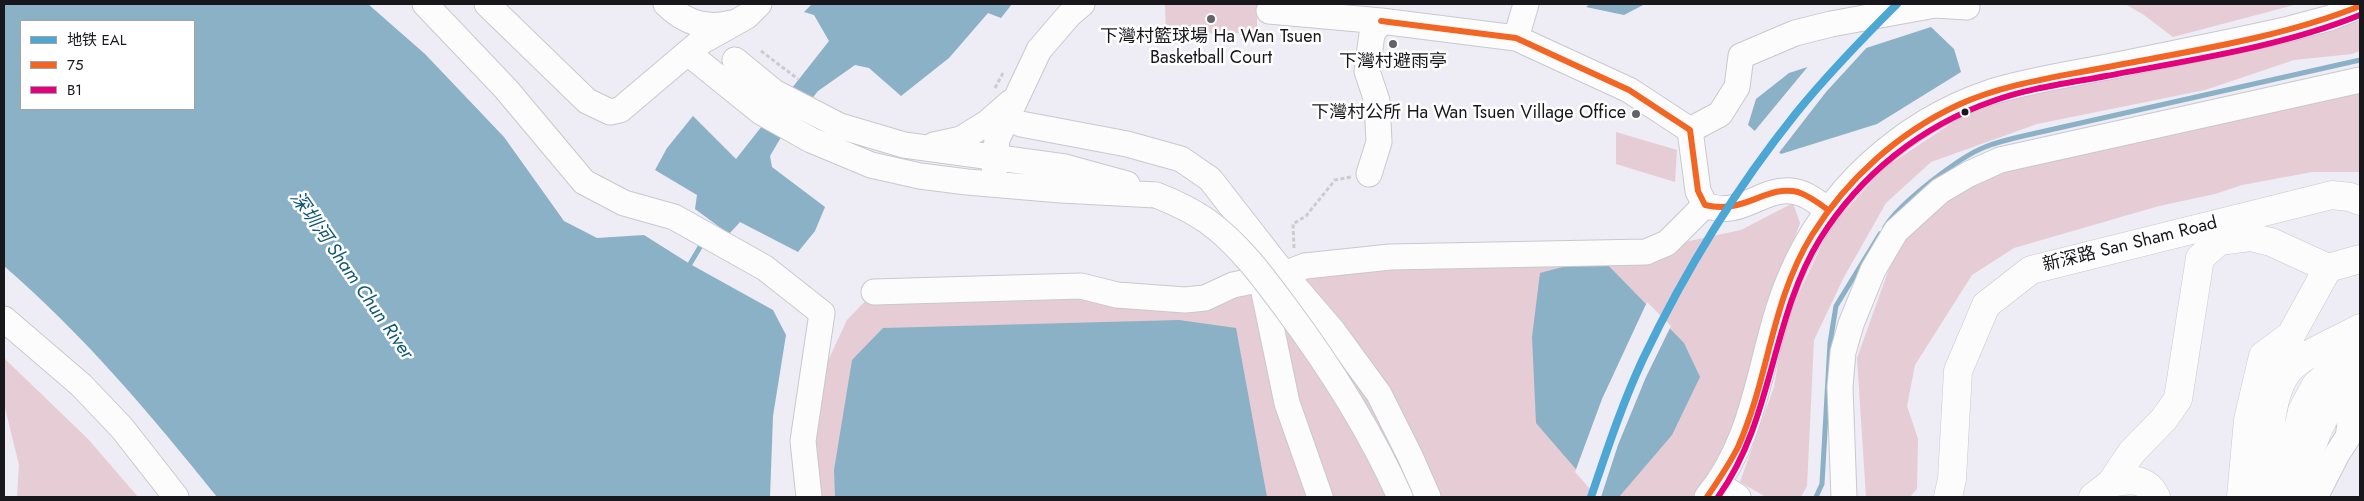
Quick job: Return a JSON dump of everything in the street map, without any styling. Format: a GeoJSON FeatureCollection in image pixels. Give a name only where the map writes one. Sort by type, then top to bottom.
{"type":"FeatureCollection","features":[{"type":"Feature","properties":{"kind":"main road","name":"新深路 San Sham Road"},"geometry":{"type":"LineString","coordinates":[[1948,497],[1952,479],[1958,371],[1986,305],[2031,270],[2332,195],[2350,197],[2360,201]]}},
{"type":"Feature","properties":{"kind":"main road","name":"新深路 San Sham Road"},"geometry":{"type":"LineString","coordinates":[[2102,490],[2131,454],[2164,419],[2178,399],[2200,258],[2219,241],[2250,238],[2271,242],[2328,268]]}},
{"type":"Feature","properties":{"kind":"main road"},"geometry":{"type":"LineString","coordinates":[[2241,497],[2248,420],[2263,356],[2291,335],[2328,268],[2360,260]]}},
{"type":"Feature","properties":{"kind":"main road"},"geometry":{"type":"LineString","coordinates":[[2266,497],[2273,408],[2277,390],[2289,370],[2306,357],[2360,328]]}},
{"type":"Feature","properties":{"kind":"main road"},"geometry":{"type":"LineString","coordinates":[[2278,497],[2292,457],[2302,411],[2316,385],[2344,361],[2360,352]]}},
{"type":"Feature","properties":{"kind":"main road"},"geometry":{"type":"LineString","coordinates":[[2287,497],[2303,472],[2315,435],[2328,409],[2340,396],[2360,382]]}},
{"type":"Feature","properties":{"kind":"main road","name":"新深路 San Sham Road"},"geometry":{"type":"LineString","coordinates":[[2102,490],[2132,479],[2152,488],[2156,497]]}},
{"type":"Feature","properties":{"kind":"street"},"geometry":{"type":"LineString","coordinates":[[425,4],[506,89],[584,182],[624,203],[682,222],[764,268],[822,313],[803,441],[809,497]]}},
{"type":"Feature","properties":{"kind":"street"},"geometry":{"type":"LineString","coordinates":[[487,4],[587,101],[610,112],[620,110],[699,43],[753,10]]}},
{"type":"Feature","properties":{"kind":"street"},"geometry":{"type":"LineString","coordinates":[[666,4],[684,19],[709,26],[735,22],[753,10]]}},
{"type":"Feature","properties":{"kind":"street"},"geometry":{"type":"LineString","coordinates":[[1006,160],[998,139],[1039,50],[1069,15],[1082,4]]}},
{"type":"Feature","properties":{"kind":"street"},"geometry":{"type":"LineString","coordinates":[[1516,38],[1526,4]]}},
{"type":"Feature","properties":{"kind":"street"},"geometry":{"type":"LineString","coordinates":[[1690,130],[1720,114],[1737,87],[1741,56],[1786,36],[1832,24],[1934,5],[1967,7]]}},
{"type":"Feature","properties":{"kind":"street"},"geometry":{"type":"LineString","coordinates":[[1721,493],[1751,415],[1772,331],[1798,258],[1828,210],[1859,175],[1894,144],[1935,117],[1973,99],[2032,82],[2285,30],[2330,18],[2360,6]]}},
{"type":"Feature","properties":{"kind":"street"},"geometry":{"type":"LineString","coordinates":[[1269,11],[1381,21],[1516,38],[1629,90],[1690,130],[1698,191],[1705,205],[1724,210],[1774,193],[1790,191],[1805,195],[1828,210]]}},
{"type":"Feature","properties":{"kind":"street"},"geometry":{"type":"LineString","coordinates":[[1369,174],[1379,142],[1377,101],[1367,71],[1372,34],[1381,21]]}},
{"type":"Feature","properties":{"kind":"street"},"geometry":{"type":"LineString","coordinates":[[688,53],[774,92],[809,112],[840,126],[888,142],[1006,160],[1063,179],[1156,195],[1181,205],[1207,222],[1250,261],[1308,338],[1359,418],[1400,497]]}},
{"type":"Feature","properties":{"kind":"street"},"geometry":{"type":"LineString","coordinates":[[728,70],[761,112],[785,127],[836,152],[871,165],[920,176],[1004,185],[1063,179]]}},
{"type":"Feature","properties":{"kind":"street"},"geometry":{"type":"LineString","coordinates":[[1844,497],[1840,387],[1843,352],[1851,324],[1873,270],[1896,231],[1940,191],[1969,174],[2000,160],[2360,80]]}},
{"type":"Feature","properties":{"kind":"street"},"geometry":{"type":"LineString","coordinates":[[1004,185],[1006,160],[1021,124],[1025,82]]}},
{"type":"Feature","properties":{"kind":"street"},"geometry":{"type":"LineString","coordinates":[[920,148],[961,139],[987,123],[1009,105],[1025,82]]}},
{"type":"Feature","properties":{"kind":"street"},"geometry":{"type":"LineString","coordinates":[[1021,124],[1127,144],[1181,159],[1210,179],[1274,272],[1333,331],[1379,394],[1428,497]]}},
{"type":"Feature","properties":{"kind":"street"},"geometry":{"type":"LineString","coordinates":[[874,292],[1080,286],[1117,295],[1185,300],[1205,298],[1233,285],[1274,272],[1305,266],[1390,256],[1646,252],[1667,242],[1705,205]]}},
{"type":"Feature","properties":{"kind":"street"},"geometry":{"type":"LineString","coordinates":[[1274,272],[1287,403],[1320,497]]}},
{"type":"Feature","properties":{"kind":"street"},"geometry":{"type":"LineString","coordinates":[[4,320],[86,391],[122,428],[176,497]]}},
{"type":"Feature","properties":{"kind":"street"},"geometry":{"type":"LineString","coordinates":[[2315,497],[2348,437],[2353,405],[2360,401]]}},
{"type":"Feature","properties":{"kind":"street"},"geometry":{"type":"LineString","coordinates":[[2292,497],[2303,472]]}},
{"type":"Feature","properties":{"kind":"path"},"geometry":{"type":"LineString","coordinates":[[759,50],[803,83]]}},
{"type":"Feature","properties":{"kind":"path"},"geometry":{"type":"LineString","coordinates":[[1294,242],[1294,224],[1306,216],[1335,180],[1369,174]]}},
{"type":"Feature","properties":{"kind":"shaded area","name":"下灣村籃球場 Ha Wan Tsuen Basketball Court"},"geometry":{"type":"Polygon","coordinates":[[[1165,4],[1257,4],[1257,33],[1166,34],[1165,4]]]}},
{"type":"Feature","properties":{"kind":"shaded area"},"geometry":{"type":"Polygon","coordinates":[[[2125,4],[2298,4],[2173,37],[2144,15],[2125,4]]]}},
{"type":"Feature","properties":{"kind":"shaded area"},"geometry":{"type":"Polygon","coordinates":[[[2360,21],[2360,51],[2352,54],[2294,60],[2205,90],[2037,124],[1931,162],[1886,203],[1844,277],[1814,340],[1807,486],[1801,497],[1766,497],[1740,482],[1774,387],[1785,322],[1830,228],[1884,168],[1958,119],[2022,94],[2247,50],[2360,21]]]}},
{"type":"Feature","properties":{"kind":"shaded area"},"geometry":{"type":"Polygon","coordinates":[[[2360,82],[2360,172],[2312,172],[2242,185],[2215,194],[2159,206],[2014,248],[1972,275],[1915,365],[1907,406],[1918,439],[1917,489],[1910,497],[1866,497],[1857,358],[1903,230],[1994,170],[2360,82]]]}},
{"type":"Feature","properties":{"kind":"shaded area"},"geometry":{"type":"Polygon","coordinates":[[[1616,132],[1677,150],[1675,182],[1616,164],[1616,132]]]}},
{"type":"Feature","properties":{"kind":"shaded area"},"geometry":{"type":"Polygon","coordinates":[[[1793,203],[1800,223],[1767,316],[1733,443],[1695,497],[805,497],[826,365],[847,320],[874,292],[1195,293],[1230,277],[1638,252],[1741,230],[1793,203]]]}},
{"type":"Feature","properties":{"kind":"shaded area"},"geometry":{"type":"Polygon","coordinates":[[[4,358],[89,440],[138,497],[17,497],[19,465],[4,404],[4,358]]]}},
{"type":"Feature","properties":{"kind":"water","name":"深圳河 Sham Chun River"},"geometry":{"type":"Polygon","coordinates":[[[4,4],[368,4],[425,54],[504,137],[564,221],[597,238],[644,235],[690,264],[773,310],[786,335],[773,416],[770,497],[217,497],[116,377],[33,292],[4,266],[4,4]]]}},
{"type":"Feature","properties":{"kind":"water"},"geometry":{"type":"Polygon","coordinates":[[[812,4],[1012,4],[1001,18],[988,13],[949,58],[901,96],[869,68],[855,65],[818,91],[780,139],[770,156],[772,167],[825,207],[815,231],[798,252],[740,222],[729,234],[695,209],[697,195],[655,170],[667,148],[693,116],[736,159],[829,41],[814,15],[804,12],[812,4]]]}},
{"type":"Feature","properties":{"kind":"water"},"geometry":{"type":"Polygon","coordinates":[[[1590,4],[1645,4],[1624,15],[1586,7],[1590,4]]]}},
{"type":"Feature","properties":{"kind":"water"},"geometry":{"type":"Polygon","coordinates":[[[1931,27],[1954,49],[1961,72],[1877,124],[1781,154],[1748,125],[1756,99],[1789,73],[1931,27]]]}},
{"type":"Feature","properties":{"kind":"water"},"geometry":{"type":"Polygon","coordinates":[[[1600,257],[1684,343],[1700,377],[1672,435],[1619,497],[1600,497],[1536,423],[1532,337],[1540,273],[1600,257]]]}},
{"type":"Feature","properties":{"kind":"water"},"geometry":{"type":"Polygon","coordinates":[[[1179,320],[1236,328],[1267,497],[835,497],[834,470],[852,360],[883,328],[1179,320]]]}},
{"type":"Feature","properties":{"kind":"pier"},"geometry":{"type":"Polygon","coordinates":[[[1870,44],[1826,92],[1778,154],[1753,133],[1810,64],[1870,44]]]}},
{"type":"Feature","properties":{"kind":"pier"},"geometry":{"type":"Polygon","coordinates":[[[1647,302],[1671,326],[1646,377],[1618,445],[1601,497],[1597,497],[1575,472],[1602,399],[1647,302]]]}},
{"type":"Feature","properties":{"kind":"waterway"},"geometry":{"type":"LineString","coordinates":[[1885,227],[1903,206],[1946,170],[1974,152],[1990,145],[2360,60]]}},
{"type":"Feature","properties":{"kind":"waterway"},"geometry":{"type":"LineString","coordinates":[[1816,497],[1822,484],[1830,343],[1836,306],[1880,234]]}},
{"type":"Feature","properties":{"kind":"waterway"},"geometry":{"type":"LineString","coordinates":[[690,264],[700,247]]}},
{"type":"Feature","properties":{"kind":"metro line","name":"EAL"},"geometry":{"type":"LineString","coordinates":[[1591,497],[1635,376],[1676,294],[1713,231],[1753,170],[1797,112],[1897,4]]}},
{"type":"Feature","properties":{"kind":"transit line","name":"75"},"geometry":{"type":"LineString","coordinates":[[1707,497],[1735,454],[1748,421],[1779,313],[1798,260],[1812,235],[1841,195],[1895,144],[1936,116],[1992,92],[2044,79],[2230,44],[2297,27],[2360,6]]}},
{"type":"Feature","properties":{"kind":"transit line","name":"B1"},"geometry":{"type":"LineString","coordinates":[[1718,497],[1736,467],[1751,435],[1791,303],[1804,270],[1820,239],[1836,216],[1873,174],[1894,155],[1941,124],[1967,111],[2007,96],[2049,86],[2235,52],[2299,36],[2360,15]]}},
{"type":"Feature","properties":{"kind":"transit line","name":"75"},"geometry":{"type":"LineString","coordinates":[[1381,21],[1516,38],[1629,90],[1690,130],[1698,191],[1705,205],[1732,206],[1765,195],[1786,191],[1798,192],[1828,210]]}},
{"type":"Feature","properties":{"kind":"place","name":"下灣村籃球場 Ha Wan Tsuen Basketball Court"},"geometry":{"type":"Point","coordinates":[1211,19]}},
{"type":"Feature","properties":{"kind":"place","name":"下灣村避雨亭"},"geometry":{"type":"Point","coordinates":[1393,44]}},
{"type":"Feature","properties":{"kind":"place","name":"下灣村公所 Ha Wan Tsuen Village Office"},"geometry":{"type":"Point","coordinates":[1636,114]}}]}
